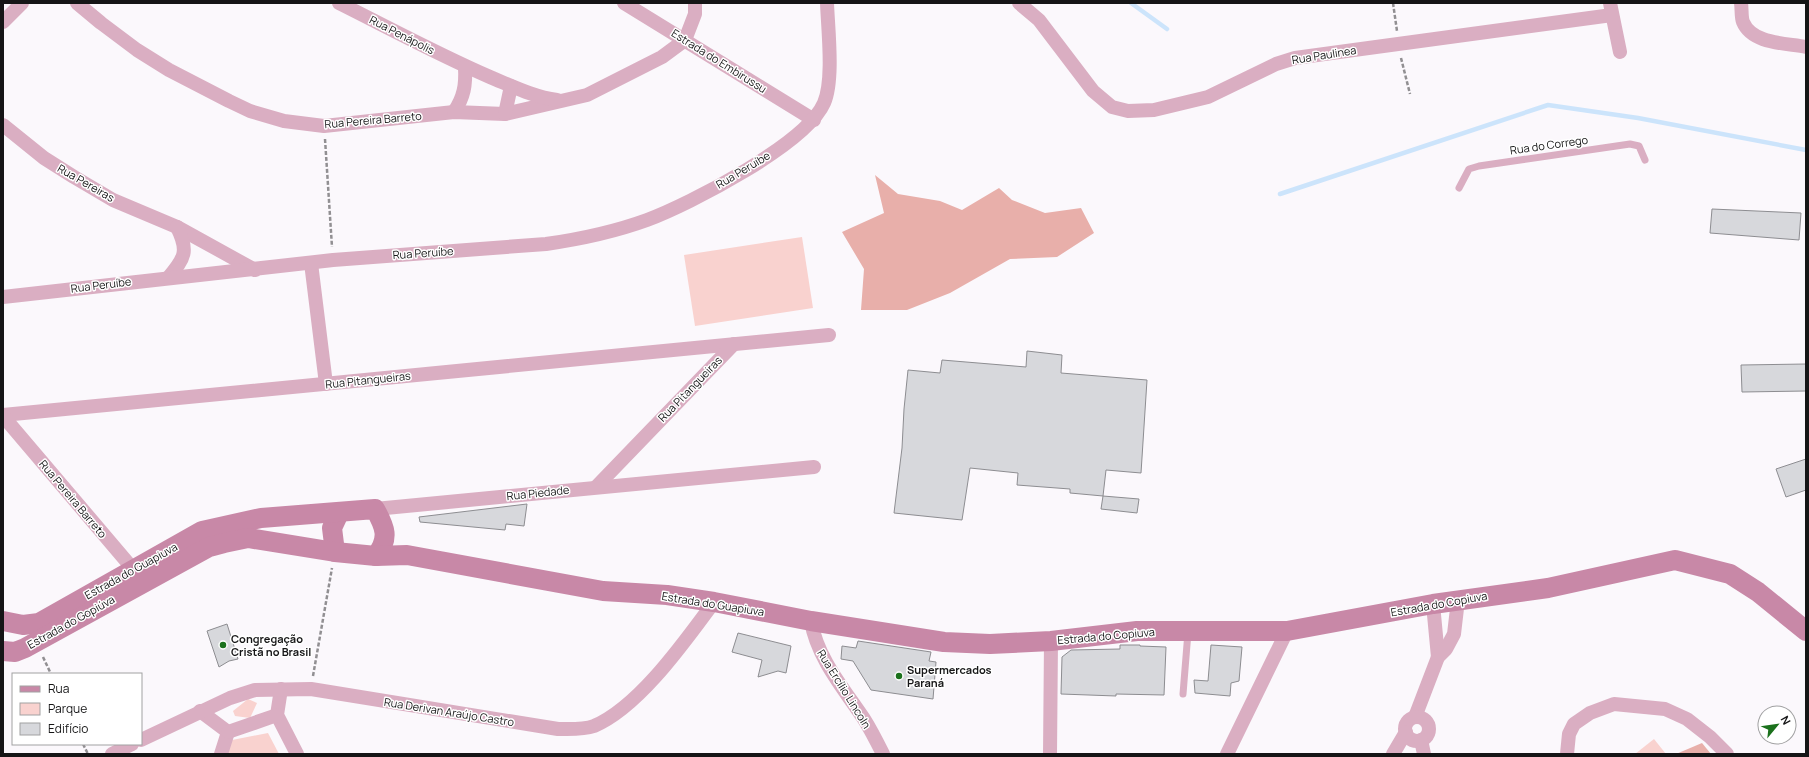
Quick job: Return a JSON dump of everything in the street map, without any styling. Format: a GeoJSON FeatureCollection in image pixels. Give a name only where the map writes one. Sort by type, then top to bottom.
{"type":"FeatureCollection","features":[{"type":"Feature","properties":{"kind":"street"},"geometry":{"type":"LineString","coordinates":[[3,22],[22,3]]}},
{"type":"Feature","properties":{"kind":"street","name":"Rua Pereira Barreto"},"geometry":{"type":"LineString","coordinates":[[77,3],[100,23],[137,50],[169,70],[228,101],[250,111],[284,121],[324,126],[454,112],[505,114],[587,95],[662,57],[685,40]]}},
{"type":"Feature","properties":{"kind":"street","name":"Rua Penápolis"},"geometry":{"type":"LineString","coordinates":[[339,3],[465,66],[510,86],[545,98],[563,100]]}},
{"type":"Feature","properties":{"kind":"street","name":"Estrada do Embirussu"},"geometry":{"type":"LineString","coordinates":[[624,3],[814,120]]}},
{"type":"Feature","properties":{"kind":"street"},"geometry":{"type":"LineString","coordinates":[[685,40],[695,14],[695,3]]}},
{"type":"Feature","properties":{"kind":"street","name":"Rua Peruíbe"},"geometry":{"type":"LineString","coordinates":[[3,297],[168,278],[255,270],[333,260],[546,244],[580,239],[615,230],[648,219],[722,183],[792,140],[814,120],[824,102],[830,80],[827,3]]}},
{"type":"Feature","properties":{"kind":"street","name":"Rua Paulinea"},"geometry":{"type":"LineString","coordinates":[[1019,3],[1039,20],[1093,91],[1112,107],[1128,111],[1154,110],[1208,97],[1276,64],[1295,58],[1398,44],[1611,9]]}},
{"type":"Feature","properties":{"kind":"street"},"geometry":{"type":"LineString","coordinates":[[1741,3],[1743,21],[1750,33],[1764,39],[1806,47]]}},
{"type":"Feature","properties":{"kind":"street"},"geometry":{"type":"LineString","coordinates":[[1611,9],[1620,52]]}},
{"type":"Feature","properties":{"kind":"street"},"geometry":{"type":"LineString","coordinates":[[454,112],[462,101],[465,91],[465,66]]}},
{"type":"Feature","properties":{"kind":"street"},"geometry":{"type":"LineString","coordinates":[[505,114],[510,86]]}},
{"type":"Feature","properties":{"kind":"street","name":"Rua Pereiras"},"geometry":{"type":"LineString","coordinates":[[3,125],[44,158],[74,177],[114,200],[176,227],[255,270]]}},
{"type":"Feature","properties":{"kind":"street"},"geometry":{"type":"LineString","coordinates":[[168,278],[181,262],[184,252],[184,240],[176,227]]}},
{"type":"Feature","properties":{"kind":"street"},"geometry":{"type":"LineString","coordinates":[[311,263],[326,384]]}},
{"type":"Feature","properties":{"kind":"street","name":"Rua Pitangueiras"},"geometry":{"type":"LineString","coordinates":[[3,415],[829,335]]}},
{"type":"Feature","properties":{"kind":"street","name":"Rua Pitangueiras"},"geometry":{"type":"LineString","coordinates":[[596,487],[734,344]]}},
{"type":"Feature","properties":{"kind":"street","name":"Rua Pereira Barreto"},"geometry":{"type":"LineString","coordinates":[[3,415],[134,581]]}},
{"type":"Feature","properties":{"kind":"street","name":"Rua Piedade"},"geometry":{"type":"LineString","coordinates":[[261,518],[339,513],[814,467]]}},
{"type":"Feature","properties":{"kind":"street"},"geometry":{"type":"LineString","coordinates":[[375,509],[386,532],[406,555]]}},
{"type":"Feature","properties":{"kind":"street"},"geometry":{"type":"LineString","coordinates":[[335,552],[332,528],[339,513]]}},
{"type":"Feature","properties":{"kind":"street","name":"Estrada do Guapiuva"},"geometry":{"type":"LineString","coordinates":[[134,581],[202,531],[261,518]]}},
{"type":"Feature","properties":{"kind":"street"},"geometry":{"type":"LineString","coordinates":[[376,556],[384,542],[386,532]]}},
{"type":"Feature","properties":{"kind":"street","name":"Estrada do Guapiuva"},"geometry":{"type":"LineString","coordinates":[[3,621],[23,625],[39,623],[209,547],[248,538],[335,552],[376,556],[406,555],[603,591],[667,596],[714,602],[811,621],[944,642],[990,644],[1051,641]]}},
{"type":"Feature","properties":{"kind":"street","name":"Estrada do Copiuva"},"geometry":{"type":"LineString","coordinates":[[1051,641],[1137,631],[1287,631],[1433,604],[1548,588],[1675,560],[1730,574],[1758,592],[1806,630]]}},
{"type":"Feature","properties":{"kind":"street","name":"Estrada do Gopiúva"},"geometry":{"type":"LineString","coordinates":[[9,652],[36,642],[134,581]]}},
{"type":"Feature","properties":{"kind":"street"},"geometry":{"type":"LineString","coordinates":[[1393,754],[1406,732],[1408,721],[1414,717],[1438,657],[1446,648],[1454,634],[1458,600]]}},
{"type":"Feature","properties":{"kind":"street","name":"Rua Derivan Araújo Castro"},"geometry":{"type":"LineString","coordinates":[[142,740],[230,698],[255,690],[281,688],[311,689],[558,729],[575,729],[593,726],[613,716],[637,694],[684,642],[714,602]]}},
{"type":"Feature","properties":{"kind":"street"},"geometry":{"type":"LineString","coordinates":[[1433,604],[1438,657]]}},
{"type":"Feature","properties":{"kind":"street","name":"Rua Ercílio Lincoln"},"geometry":{"type":"LineString","coordinates":[[811,621],[814,637],[826,662],[865,721],[883,754]]}},
{"type":"Feature","properties":{"kind":"street"},"geometry":{"type":"LineString","coordinates":[[1227,754],[1287,631]]}},
{"type":"Feature","properties":{"kind":"street"},"geometry":{"type":"LineString","coordinates":[[1050,754],[1051,641]]}},
{"type":"Feature","properties":{"kind":"street"},"geometry":{"type":"LineString","coordinates":[[281,688],[277,716],[297,754]]}},
{"type":"Feature","properties":{"kind":"street"},"geometry":{"type":"LineString","coordinates":[[1567,754],[1569,734],[1574,724],[1590,713],[1614,704],[1665,709],[1687,719],[1710,737],[1727,754]]}},
{"type":"Feature","properties":{"kind":"street"},"geometry":{"type":"LineString","coordinates":[[200,711],[228,732]]}},
{"type":"Feature","properties":{"kind":"street"},"geometry":{"type":"LineString","coordinates":[[228,732],[277,716]]}},
{"type":"Feature","properties":{"kind":"street"},"geometry":{"type":"LineString","coordinates":[[1406,732],[1414,740],[1421,740],[1425,738],[1429,731],[1428,723],[1422,718],[1414,717]]}},
{"type":"Feature","properties":{"kind":"street"},"geometry":{"type":"LineString","coordinates":[[221,754],[228,732]]}},
{"type":"Feature","properties":{"kind":"street"},"geometry":{"type":"LineString","coordinates":[[1421,740],[1424,754]]}},
{"type":"Feature","properties":{"kind":"street"},"geometry":{"type":"LineString","coordinates":[[112,754],[130,745]]}},
{"type":"Feature","properties":{"kind":"lane","name":"Rua do Corrego"},"geometry":{"type":"LineString","coordinates":[[1459,188],[1469,170],[1479,166],[1630,144],[1639,146],[1645,160]]}},
{"type":"Feature","properties":{"kind":"lane"},"geometry":{"type":"LineString","coordinates":[[1183,694],[1188,631]]}},
{"type":"Feature","properties":{"kind":"path"},"geometry":{"type":"LineString","coordinates":[[1393,3],[1398,44],[1410,94]]}},
{"type":"Feature","properties":{"kind":"path"},"geometry":{"type":"LineString","coordinates":[[324,126],[333,260]]}},
{"type":"Feature","properties":{"kind":"path"},"geometry":{"type":"LineString","coordinates":[[311,689],[335,552]]}},
{"type":"Feature","properties":{"kind":"path"},"geometry":{"type":"LineString","coordinates":[[84,745],[88,754]]}},
{"type":"Feature","properties":{"kind":"green space"},"geometry":{"type":"Polygon","coordinates":[[[802,237],[813,308],[695,326],[684,255],[802,237]]]}},
{"type":"Feature","properties":{"kind":"green space"},"geometry":{"type":"Polygon","coordinates":[[[248,699],[257,703],[250,718],[235,716],[233,711],[248,699]]]}},
{"type":"Feature","properties":{"kind":"green space"},"geometry":{"type":"Polygon","coordinates":[[[268,733],[279,754],[225,754],[227,741],[268,733]]]}},
{"type":"Feature","properties":{"kind":"green space"},"geometry":{"type":"Polygon","coordinates":[[[1654,739],[1666,754],[1635,754],[1654,739]]]}},
{"type":"Feature","properties":{"kind":"shaded area"},"geometry":{"type":"Polygon","coordinates":[[[875,175],[898,194],[940,201],[962,210],[999,188],[1012,200],[1045,213],[1081,208],[1094,233],[1057,257],[1010,259],[950,293],[907,310],[861,310],[864,269],[842,232],[884,213],[875,175]]]}},
{"type":"Feature","properties":{"kind":"shaded area"},"geometry":{"type":"Polygon","coordinates":[[[1702,743],[1711,754],[1676,754],[1702,743]]]}},
{"type":"Feature","properties":{"kind":"building"},"geometry":{"type":"Polygon","coordinates":[[[1712,209],[1801,213],[1799,240],[1710,233],[1712,209]]]}},
{"type":"Feature","properties":{"kind":"building"},"geometry":{"type":"Polygon","coordinates":[[[1027,351],[1062,355],[1061,373],[1147,380],[1141,473],[1106,470],[1103,496],[1070,493],[1070,489],[1017,485],[1018,473],[970,468],[962,520],[894,513],[902,448],[908,370],[940,373],[942,360],[1026,367],[1027,351]]]}},
{"type":"Feature","properties":{"kind":"building"},"geometry":{"type":"Polygon","coordinates":[[[1806,364],[1806,391],[1742,392],[1741,365],[1806,364]]]}},
{"type":"Feature","properties":{"kind":"building"},"geometry":{"type":"Polygon","coordinates":[[[1806,459],[1806,490],[1786,497],[1776,469],[1806,459]]]}},
{"type":"Feature","properties":{"kind":"building"},"geometry":{"type":"Polygon","coordinates":[[[1103,496],[1139,499],[1137,513],[1101,509],[1103,496]]]}},
{"type":"Feature","properties":{"kind":"building"},"geometry":{"type":"Polygon","coordinates":[[[527,504],[524,526],[506,524],[505,530],[420,522],[419,517],[527,504]]]}},
{"type":"Feature","properties":{"kind":"building","name":"Congregação Cristã no Brasil"},"geometry":{"type":"Polygon","coordinates":[[[227,624],[238,659],[229,661],[219,667],[207,631],[227,624]]]}},
{"type":"Feature","properties":{"kind":"building"},"geometry":{"type":"Polygon","coordinates":[[[738,633],[791,646],[786,673],[778,671],[758,677],[762,660],[732,652],[738,633]]]}},
{"type":"Feature","properties":{"kind":"building","name":"Supermercados Paraná"},"geometry":{"type":"Polygon","coordinates":[[[858,641],[931,652],[929,661],[936,662],[933,699],[871,690],[853,661],[841,659],[842,646],[856,648],[858,641]]]}},
{"type":"Feature","properties":{"kind":"building"},"geometry":{"type":"Polygon","coordinates":[[[1120,645],[1166,647],[1164,695],[1116,694],[1116,696],[1061,694],[1062,657],[1071,650],[1120,649],[1120,645]]]}},
{"type":"Feature","properties":{"kind":"building"},"geometry":{"type":"Polygon","coordinates":[[[1211,645],[1242,647],[1239,681],[1231,683],[1230,696],[1195,693],[1194,680],[1208,681],[1211,645]]]}},
{"type":"Feature","properties":{"kind":"waterway"},"geometry":{"type":"LineString","coordinates":[[1131,3],[1167,29]]}},
{"type":"Feature","properties":{"kind":"waterway"},"geometry":{"type":"LineString","coordinates":[[1280,194],[1548,105],[1638,118],[1806,150]]}},
{"type":"Feature","properties":{"kind":"place","name":"Congregação Cristã no Brasil"},"geometry":{"type":"Point","coordinates":[223,645]}},
{"type":"Feature","properties":{"kind":"place","name":"Supermercados Paraná"},"geometry":{"type":"Point","coordinates":[899,676]}}]}
